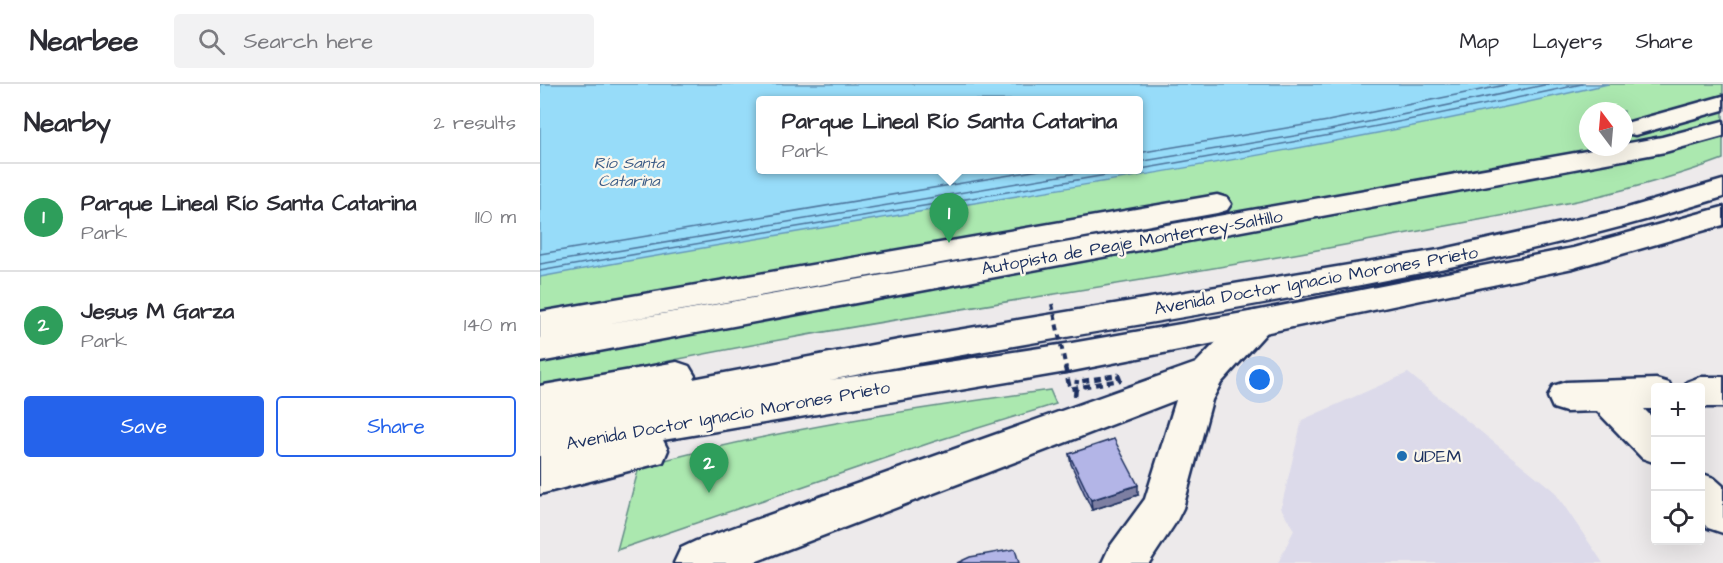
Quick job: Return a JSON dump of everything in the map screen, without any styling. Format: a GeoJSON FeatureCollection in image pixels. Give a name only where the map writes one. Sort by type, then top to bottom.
{"type":"FeatureCollection","features":[{"type":"Feature","properties":{"kind":"main road"},"geometry":{"type":"LineString","coordinates":[[1633,128],[1723,103]]}},
{"type":"Feature","properties":{"kind":"main road","name":"Autopista de Peaje Monterrey-Saltillo"},"geometry":{"type":"LineString","coordinates":[[540,349],[1548,166],[1665,144],[1723,128]]}},
{"type":"Feature","properties":{"kind":"main road","name":"Autopista de Peaje Monterrey-Saltillo"},"geometry":{"type":"LineString","coordinates":[[540,324],[1579,141]]}},
{"type":"Feature","properties":{"kind":"main road","name":"Avenida Doctor Ignacio Morones Prieto"},"geometry":{"type":"LineString","coordinates":[[540,424],[827,382],[910,367],[1439,260],[1628,217],[1723,188]]}},
{"type":"Feature","properties":{"kind":"main road","name":"Avenida Doctor Ignacio Morones Prieto"},"geometry":{"type":"LineString","coordinates":[[540,476],[775,423],[910,367],[1072,357],[1255,323],[1573,258],[1723,216]]}},
{"type":"Feature","properties":{"kind":"main road"},"geometry":{"type":"LineString","coordinates":[[1124,563],[1162,508],[1194,400],[1208,373],[1255,323]]}},
{"type":"Feature","properties":{"kind":"main road","name":"Avenida Doctor Ignacio Morones Prieto"},"geometry":{"type":"LineString","coordinates":[[540,401],[640,382],[851,349],[910,367]]}},
{"type":"Feature","properties":{"kind":"main road"},"geometry":{"type":"LineString","coordinates":[[696,563],[1208,373]]}},
{"type":"Feature","properties":{"kind":"main road","name":"Avenida Doctor Ignacio Morones Prieto"},"geometry":{"type":"LineString","coordinates":[[540,449],[701,416],[827,382]]}},
{"type":"Feature","properties":{"kind":"main road"},"geometry":{"type":"LineString","coordinates":[[1705,392],[1723,392]]}},
{"type":"Feature","properties":{"kind":"main road"},"geometry":{"type":"LineString","coordinates":[[1566,398],[1651,394]]}},
{"type":"Feature","properties":{"kind":"main road"},"geometry":{"type":"LineString","coordinates":[[1606,396],[1651,441]]}},
{"type":"Feature","properties":{"kind":"main road"},"geometry":{"type":"LineString","coordinates":[[1705,495],[1723,514]]}},
{"type":"Feature","properties":{"kind":"path"},"geometry":{"type":"LineString","coordinates":[[1052,304],[1070,389],[1120,380],[1118,375],[1077,382]]}},
{"type":"Feature","properties":{"kind":"shaded area","name":"UDEM"},"geometry":{"type":"Polygon","coordinates":[[[1408,373],[1554,491],[1603,563],[1278,563],[1294,530],[1281,508],[1302,420],[1408,373]]]}},
{"type":"Feature","properties":{"kind":"green space"},"geometry":{"type":"Polygon","coordinates":[[[540,84],[1723,84],[1723,159],[1640,185],[1556,205],[1281,257],[751,345],[540,389],[540,84]]]}},
{"type":"Feature","properties":{"kind":"green space"},"geometry":{"type":"Polygon","coordinates":[[[1050,390],[1056,404],[933,442],[617,550],[639,467],[792,431],[1050,390]]]}},
{"type":"Feature","properties":{"kind":"water","name":"Río Santa Catarina"},"geometry":{"type":"Polygon","coordinates":[[[540,84],[1608,84],[1342,140],[1209,164],[540,277],[540,84]]]}},
{"type":"Feature","properties":{"kind":"building"},"geometry":{"type":"Polygon","coordinates":[[[1114,439],[1138,485],[1091,500],[1069,454],[1114,439]]]}},
{"type":"Feature","properties":{"kind":"building"},"geometry":{"type":"Polygon","coordinates":[[[1015,549],[1019,563],[957,563],[970,557],[1015,549]]]}},
{"type":"Feature","properties":{"kind":"place","name":"Parque Lineal Río Santa Catarina"},"geometry":{"type":"Point","coordinates":[949,243]}},
{"type":"Feature","properties":{"kind":"place","name":"UDEM"},"geometry":{"type":"Point","coordinates":[1402,456]}},
{"type":"Feature","properties":{"kind":"place","name":"Jesus M Garza"},"geometry":{"type":"Point","coordinates":[709,493]}}]}
